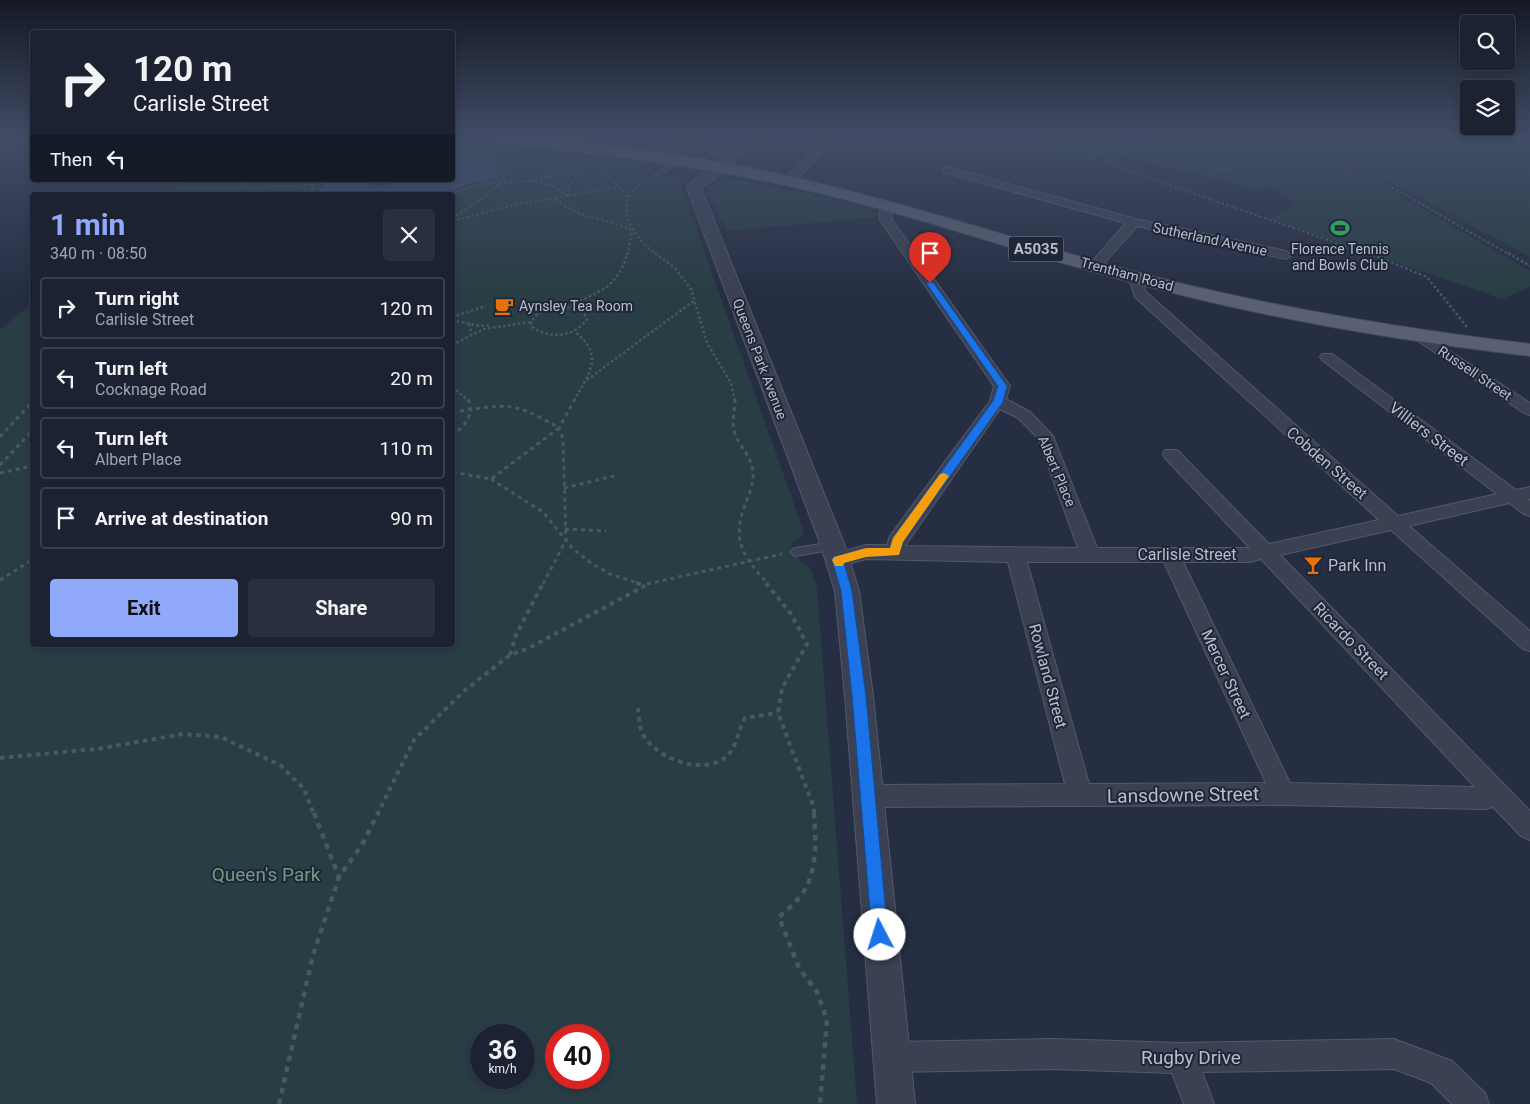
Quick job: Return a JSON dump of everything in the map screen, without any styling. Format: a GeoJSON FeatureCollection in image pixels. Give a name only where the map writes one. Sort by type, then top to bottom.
{"type":"FeatureCollection","features":[{"type":"Feature","properties":{"kind":"main road","name":"Trentham Road"},"geometry":{"type":"LineString","coordinates":[[825,190],[890,205],[1134,277],[1239,303],[1420,336],[1530,350]]}},
{"type":"Feature","properties":{"kind":"street","name":"Queens Park Avenue"},"geometry":{"type":"LineString","coordinates":[[695,190],[835,553]]}},
{"type":"Feature","properties":{"kind":"street","name":"Sutherland Avenue"},"geometry":{"type":"LineString","coordinates":[[1017,190],[1134,222],[1286,255]]}},
{"type":"Feature","properties":{"kind":"street"},"geometry":{"type":"LineString","coordinates":[[890,205],[885,213],[886,220],[1002,386],[998,402],[897,541],[895,552]]}},
{"type":"Feature","properties":{"kind":"street","name":"Sutherland Avenue"},"geometry":{"type":"LineString","coordinates":[[1094,266],[1134,222]]}},
{"type":"Feature","properties":{"kind":"street","name":"Cobden Street"},"geometry":{"type":"LineString","coordinates":[[1134,277],[1140,294],[1281,423],[1530,643]]}},
{"type":"Feature","properties":{"kind":"street","name":"Russell Street"},"geometry":{"type":"LineString","coordinates":[[1420,336],[1530,410]]}},
{"type":"Feature","properties":{"kind":"street","name":"Villiers Street"},"geometry":{"type":"LineString","coordinates":[[1328,357],[1530,510]]}},
{"type":"Feature","properties":{"kind":"street","name":"Albert Place"},"geometry":{"type":"LineString","coordinates":[[998,402],[1024,415],[1045,436],[1090,555]]}},
{"type":"Feature","properties":{"kind":"street","name":"Ricardo Street"},"geometry":{"type":"LineString","coordinates":[[1171,454],[1530,828]]}},
{"type":"Feature","properties":{"kind":"street","name":"Carlisle Street"},"geometry":{"type":"LineString","coordinates":[[835,553],[1250,555],[1530,492]]}},
{"type":"Feature","properties":{"kind":"street"},"geometry":{"type":"LineString","coordinates":[[835,553],[846,591],[868,796],[896,1104]]}},
{"type":"Feature","properties":{"kind":"street","name":"Mercer Street"},"geometry":{"type":"LineString","coordinates":[[1170,554],[1283,794]]}},
{"type":"Feature","properties":{"kind":"street","name":"Rowland Street"},"geometry":{"type":"LineString","coordinates":[[1016,555],[1080,796]]}},
{"type":"Feature","properties":{"kind":"street","name":"Lansdowne Street"},"geometry":{"type":"LineString","coordinates":[[868,796],[1283,794],[1485,798],[1498,794]]}},
{"type":"Feature","properties":{"kind":"street","name":"Rugby Drive"},"geometry":{"type":"LineString","coordinates":[[892,1057],[1052,1054],[1181,1058],[1394,1054],[1442,1072],[1474,1104]]}},
{"type":"Feature","properties":{"kind":"street"},"geometry":{"type":"LineString","coordinates":[[1181,1058],[1199,1104]]}},
{"type":"Feature","properties":{"kind":"lane"},"geometry":{"type":"LineString","coordinates":[[795,552],[835,553]]}},
{"type":"Feature","properties":{"kind":"path"},"geometry":{"type":"LineString","coordinates":[[455,218],[475,204],[490,190]]}},
{"type":"Feature","properties":{"kind":"path"},"geometry":{"type":"LineString","coordinates":[[561,190],[568,196]]}},
{"type":"Feature","properties":{"kind":"path"},"geometry":{"type":"LineString","coordinates":[[568,190],[568,196]]}},
{"type":"Feature","properties":{"kind":"path"},"geometry":{"type":"LineString","coordinates":[[455,219],[504,206],[605,190]]}},
{"type":"Feature","properties":{"kind":"path"},"geometry":{"type":"LineString","coordinates":[[621,190],[627,196]]}},
{"type":"Feature","properties":{"kind":"path"},"geometry":{"type":"LineString","coordinates":[[632,190],[627,196],[628,219],[632,231],[644,245],[678,272],[690,286],[710,350],[729,377],[735,396],[733,421],[735,435],[750,457],[753,475],[738,528],[740,543],[748,561],[801,628],[806,644],[782,688],[778,713],[814,808],[816,843],[809,880],[800,897],[779,917],[799,968],[817,992],[827,1020],[820,1104]]}},
{"type":"Feature","properties":{"kind":"path"},"geometry":{"type":"LineString","coordinates":[[1183,190],[1372,255],[1427,277],[1482,345]]}},
{"type":"Feature","properties":{"kind":"path"},"geometry":{"type":"LineString","coordinates":[[1398,190],[1530,266]]}},
{"type":"Feature","properties":{"kind":"path"},"geometry":{"type":"LineString","coordinates":[[556,199],[562,207],[597,215],[632,231]]}},
{"type":"Feature","properties":{"kind":"path"},"geometry":{"type":"LineString","coordinates":[[571,306],[583,311],[587,319],[580,328],[554,335],[544,334],[532,327],[533,317],[545,309],[571,306],[584,298],[596,295],[610,284],[626,259],[632,231]]}},
{"type":"Feature","properties":{"kind":"path"},"geometry":{"type":"LineString","coordinates":[[580,385],[695,300]]}},
{"type":"Feature","properties":{"kind":"path"},"geometry":{"type":"LineString","coordinates":[[455,317],[486,306]]}},
{"type":"Feature","properties":{"kind":"path"},"geometry":{"type":"LineString","coordinates":[[455,319],[469,324],[499,325],[531,322]]}},
{"type":"Feature","properties":{"kind":"path"},"geometry":{"type":"LineString","coordinates":[[469,324],[472,334]]}},
{"type":"Feature","properties":{"kind":"path"},"geometry":{"type":"LineString","coordinates":[[455,342],[472,334],[499,325]]}},
{"type":"Feature","properties":{"kind":"path"},"geometry":{"type":"LineString","coordinates":[[491,480],[535,444],[559,428],[592,365],[593,353],[588,344],[574,331]]}},
{"type":"Feature","properties":{"kind":"path"},"geometry":{"type":"LineString","coordinates":[[455,388],[463,392],[470,400],[472,410],[467,424],[455,434]]}},
{"type":"Feature","properties":{"kind":"path"},"geometry":{"type":"LineString","coordinates":[[0,437],[30,404]]}},
{"type":"Feature","properties":{"kind":"path"},"geometry":{"type":"LineString","coordinates":[[455,412],[495,405],[514,406],[527,410],[559,428],[563,439],[566,540],[516,635],[510,655]]}},
{"type":"Feature","properties":{"kind":"path"},"geometry":{"type":"LineString","coordinates":[[0,465],[30,432]]}},
{"type":"Feature","properties":{"kind":"path"},"geometry":{"type":"LineString","coordinates":[[0,473],[30,466]]}},
{"type":"Feature","properties":{"kind":"path"},"geometry":{"type":"LineString","coordinates":[[455,473],[491,480],[530,502],[549,518],[566,540],[589,564],[620,579],[644,585]]}},
{"type":"Feature","properties":{"kind":"path"},"geometry":{"type":"LineString","coordinates":[[564,488],[614,476]]}},
{"type":"Feature","properties":{"kind":"path"},"geometry":{"type":"LineString","coordinates":[[565,530],[592,529],[606,531]]}},
{"type":"Feature","properties":{"kind":"path"},"geometry":{"type":"LineString","coordinates":[[279,1104],[313,955],[339,877],[362,845],[414,740],[464,691],[510,655],[529,648],[644,585],[795,552]]}},
{"type":"Feature","properties":{"kind":"path"},"geometry":{"type":"LineString","coordinates":[[0,580],[30,561]]}},
{"type":"Feature","properties":{"kind":"path"},"geometry":{"type":"LineString","coordinates":[[638,708],[640,726],[644,737],[656,751],[671,759],[689,764],[709,764],[726,758],[735,748],[739,726],[744,718],[778,713]]}},
{"type":"Feature","properties":{"kind":"path"},"geometry":{"type":"LineString","coordinates":[[0,758],[97,749],[183,734],[222,737],[280,765],[304,789],[339,877]]}},
{"type":"Feature","properties":{"kind":"green space","name":"Queen's Park"},"geometry":{"type":"Polygon","coordinates":[[[174,190],[682,190],[804,532],[802,537],[791,543],[800,561],[810,567],[817,588],[857,1104],[0,1104],[0,330],[30,305],[30,647],[455,647],[455,192],[171,192],[174,190]]]}},
{"type":"Feature","properties":{"kind":"green space"},"geometry":{"type":"Polygon","coordinates":[[[785,190],[874,208],[877,217],[727,231],[706,191],[785,190]]]}},
{"type":"Feature","properties":{"kind":"green space"},"geometry":{"type":"Polygon","coordinates":[[[1273,190],[1389,190],[1530,271],[1530,287],[1502,299],[1270,219],[1298,203],[1273,190]]]}},
{"type":"Feature","properties":{"kind":"green space"},"geometry":{"type":"Polygon","coordinates":[[[1404,190],[1530,190],[1530,257],[1404,190]]]}},
{"type":"Feature","properties":{"kind":"water"},"geometry":{"type":"Polygon","coordinates":[[[320,190],[454,190],[448,192],[318,192],[320,190]]]}},
{"type":"Feature","properties":{"kind":"slow traffic"},"geometry":{"type":"LineString","coordinates":[[839,563],[838,560],[866,552],[895,552],[897,541],[944,476]]}},
{"type":"Feature","properties":{"kind":"place","name":"Florence Tennis and Bowls Club"},"geometry":{"type":"Point","coordinates":[1340,228]}},
{"type":"Feature","properties":{"kind":"place","name":"Aynsley Tea Room"},"geometry":{"type":"Point","coordinates":[504,306]}},
{"type":"Feature","properties":{"kind":"place","name":"Park Inn"},"geometry":{"type":"Point","coordinates":[1313,565]}},
{"type":"Feature","properties":{"kind":"route"},"geometry":{"type":"LineString","coordinates":[[880,935],[859,696],[846,591],[838,560],[866,552],[895,552],[897,541],[998,402],[1002,386],[930,283]]}}]}
